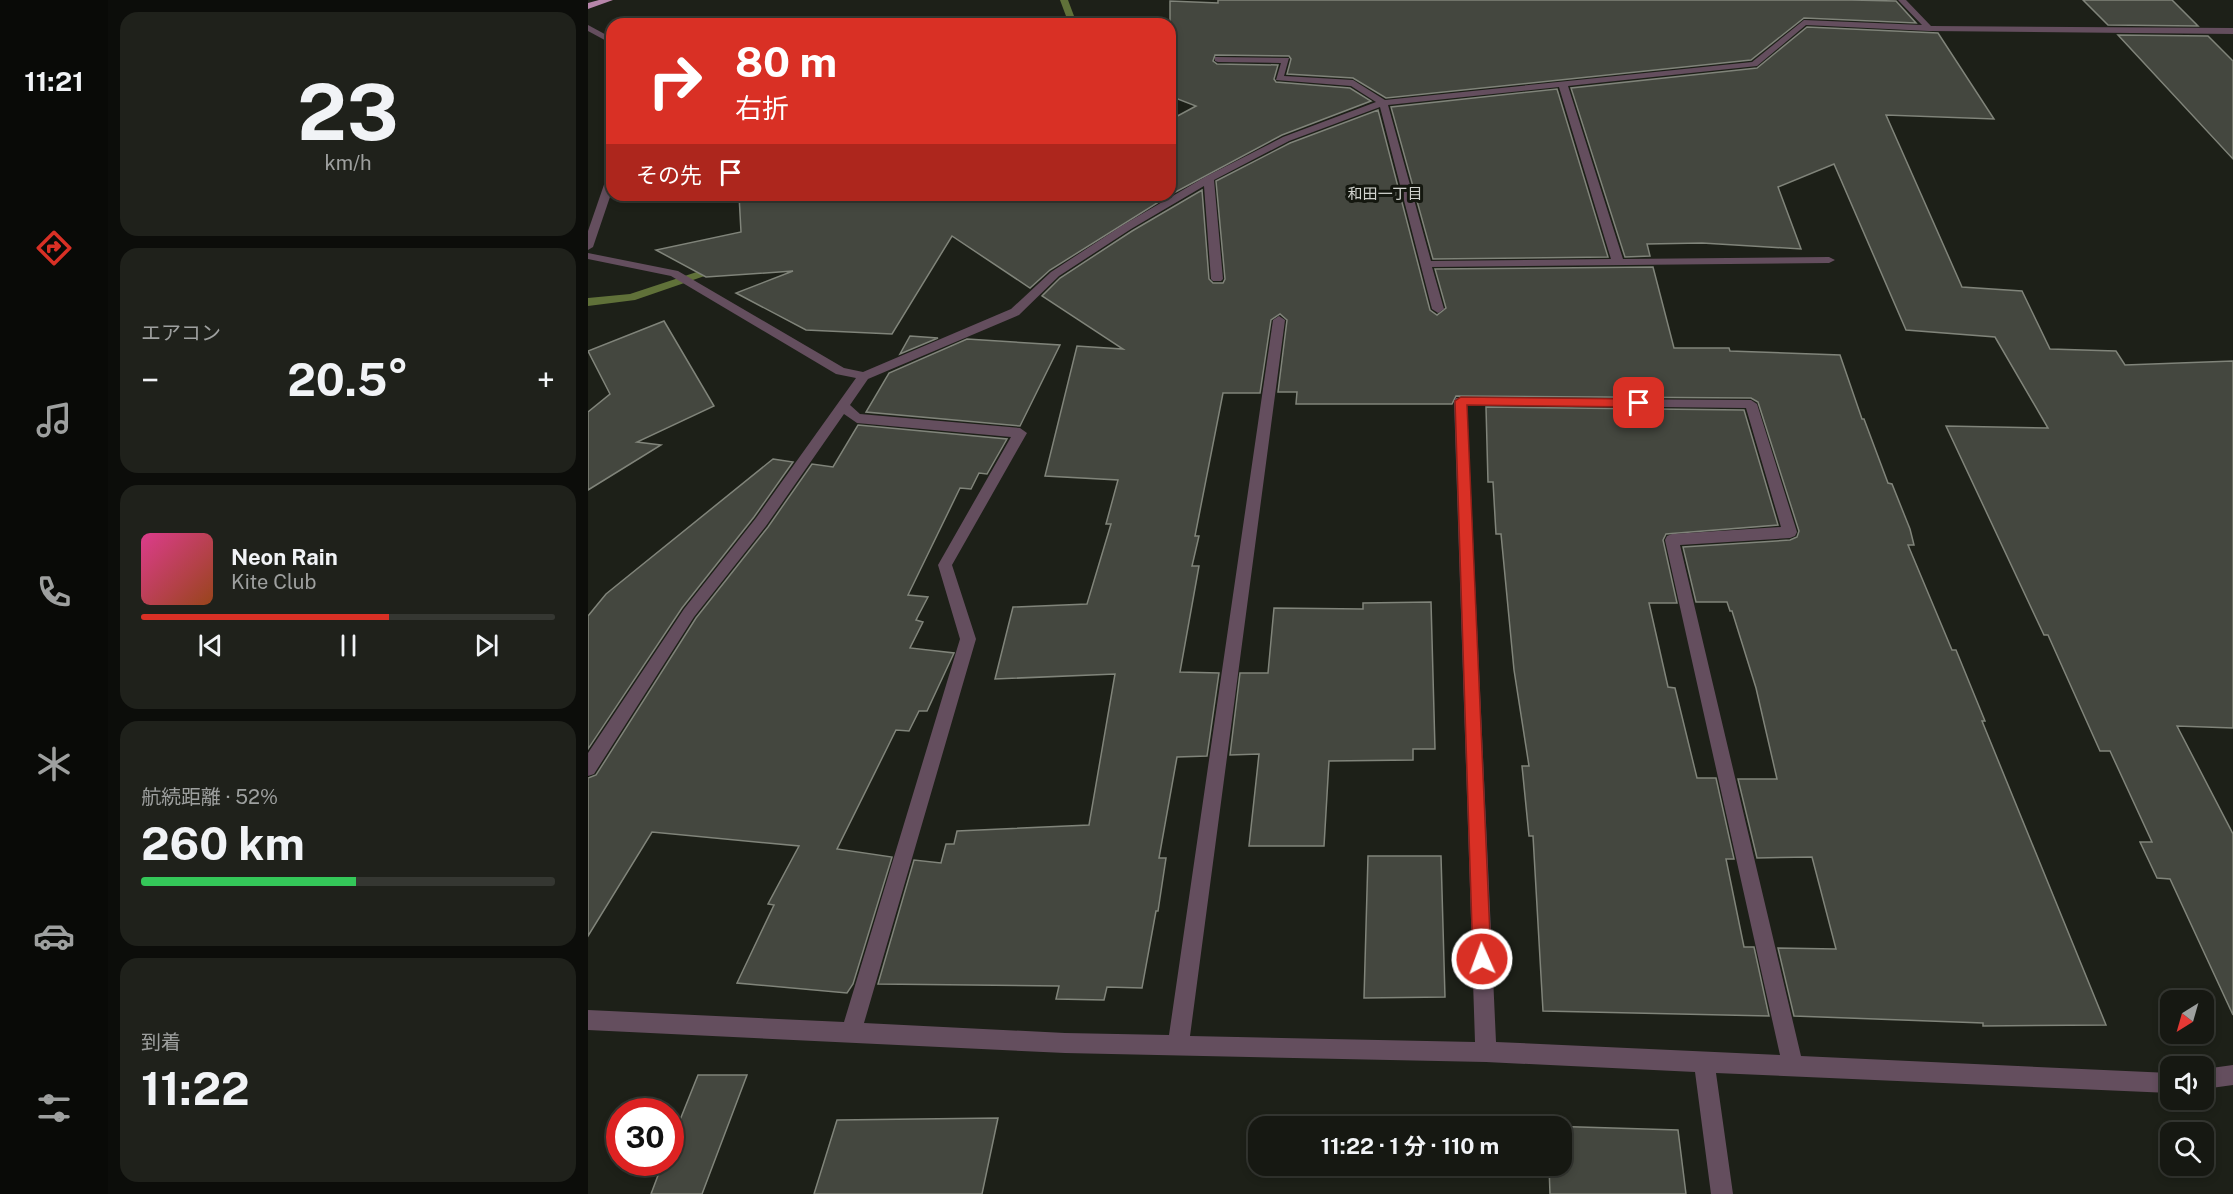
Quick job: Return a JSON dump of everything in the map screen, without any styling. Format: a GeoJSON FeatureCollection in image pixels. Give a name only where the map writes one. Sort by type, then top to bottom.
{"type":"FeatureCollection","features":[{"type":"Feature","properties":{"kind":"highway"},"geometry":{"type":"LineString","coordinates":[[588,6],[609,0]]}},
{"type":"Feature","properties":{"kind":"street"},"geometry":{"type":"LineString","coordinates":[[1902,0],[1929,28]]}},
{"type":"Feature","properties":{"kind":"street"},"geometry":{"type":"LineString","coordinates":[[1176,198],[1286,139],[1383,103],[1754,64],[1804,22],[1929,28],[2233,31]]}},
{"type":"Feature","properties":{"kind":"street"},"geometry":{"type":"LineString","coordinates":[[588,28],[606,38]]}},
{"type":"Feature","properties":{"kind":"street"},"geometry":{"type":"LineString","coordinates":[[1218,58],[1286,60],[1279,78],[1353,83],[1383,103],[1438,309]]}},
{"type":"Feature","properties":{"kind":"street"},"geometry":{"type":"LineString","coordinates":[[1563,84],[1618,262]]}},
{"type":"Feature","properties":{"kind":"street"},"geometry":{"type":"LineString","coordinates":[[1209,179],[1216,279]]}},
{"type":"Feature","properties":{"kind":"street"},"geometry":{"type":"LineString","coordinates":[[588,247],[606,194]]}},
{"type":"Feature","properties":{"kind":"street"},"geometry":{"type":"LineString","coordinates":[[588,768],[689,613],[761,522],[864,376],[1015,312],[1055,274],[1171,201]]}},
{"type":"Feature","properties":{"kind":"street"},"geometry":{"type":"LineString","coordinates":[[588,256],[674,273],[840,371],[864,376]]}},
{"type":"Feature","properties":{"kind":"street"},"geometry":{"type":"LineString","coordinates":[[1426,264],[1829,260]]}},
{"type":"Feature","properties":{"kind":"street"},"geometry":{"type":"LineString","coordinates":[[1179,1046],[1279,320]]}},
{"type":"Feature","properties":{"kind":"street"},"geometry":{"type":"LineString","coordinates":[[1486,1052],[1461,401],[1751,404],[1790,532],[1672,540],[1793,1066]]}},
{"type":"Feature","properties":{"kind":"street"},"geometry":{"type":"LineString","coordinates":[[843,406],[857,418],[1020,433],[945,565],[968,639],[851,1033]]}},
{"type":"Feature","properties":{"kind":"street"},"geometry":{"type":"LineString","coordinates":[[588,1020],[1179,1046],[1486,1052],[2160,1083]]}},
{"type":"Feature","properties":{"kind":"street"},"geometry":{"type":"LineString","coordinates":[[1704,1062],[1722,1194]]}},
{"type":"Feature","properties":{"kind":"street"},"geometry":{"type":"LineString","coordinates":[[2214,1078],[2233,1075]]}},
{"type":"Feature","properties":{"kind":"building"},"geometry":{"type":"Polygon","coordinates":[[[1218,0],[1896,1],[1916,23],[1804,18],[1751,60],[1386,98],[1353,78],[1287,74],[1291,59],[1289,56],[1215,55],[1213,61],[1217,64],[1278,65],[1274,79],[1276,82],[1350,88],[1371,101],[1282,135],[1176,192],[1176,117],[1196,106],[1176,98],[1176,18],[1170,18],[1170,1],[1218,3],[1218,0]]]}},
{"type":"Feature","properties":{"kind":"building"},"geometry":{"type":"Polygon","coordinates":[[[2083,0],[2172,0],[2198,26],[2108,25],[2083,0]]]}},
{"type":"Feature","properties":{"kind":"building"},"geometry":{"type":"Polygon","coordinates":[[[1807,27],[1938,33],[1994,119],[1886,115],[1962,287],[2022,291],[2050,349],[2116,351],[2125,365],[2233,361],[2233,728],[2177,726],[2233,834],[2233,1015],[2170,879],[2157,878],[2140,842],[2152,842],[2110,751],[2100,751],[2048,635],[2044,635],[1946,426],[2048,428],[1995,337],[1906,330],[1834,164],[1778,187],[1801,249],[1702,243],[1647,244],[1650,256],[1625,257],[1571,88],[1757,68],[1807,27]]]}},
{"type":"Feature","properties":{"kind":"building"},"geometry":{"type":"Polygon","coordinates":[[[2118,35],[2208,36],[2233,61],[2233,159],[2118,35]]]}},
{"type":"Feature","properties":{"kind":"building"},"geometry":{"type":"Polygon","coordinates":[[[1557,89],[1608,257],[1433,259],[1391,107],[1557,89]]]}},
{"type":"Feature","properties":{"kind":"building"},"geometry":{"type":"Polygon","coordinates":[[[1378,110],[1430,310],[1437,315],[1446,308],[1435,269],[1653,267],[1674,348],[1729,348],[1730,351],[1840,355],[1862,419],[1864,419],[1888,483],[1892,484],[1910,529],[1914,545],[1908,545],[1952,650],[1956,650],[1985,721],[1982,721],[2106,1025],[1983,1026],[1983,1023],[1794,1016],[1778,948],[1836,949],[1812,857],[1757,858],[1738,779],[1777,779],[1756,688],[1732,611],[1727,602],[1696,602],[1683,547],[1790,540],[1797,537],[1799,531],[1758,402],[1751,398],[1456,396],[1452,404],[1296,404],[1297,392],[1278,392],[1287,320],[1280,314],[1271,320],[1260,393],[1223,393],[1195,536],[1199,536],[1192,566],[1199,566],[1180,672],[1219,673],[1207,756],[1177,757],[1159,858],[1166,858],[1158,911],[1156,911],[1142,988],[1107,987],[1104,1000],[1056,999],[1059,986],[878,984],[914,860],[941,863],[946,844],[954,844],[957,831],[1089,825],[1115,674],[995,679],[1013,607],[1087,604],[1111,524],[1106,524],[1118,480],[1045,476],[1077,346],[1123,349],[1042,296],[1060,278],[1132,231],[1202,190],[1209,279],[1213,283],[1223,283],[1225,279],[1216,181],[1290,143],[1378,110]]]}},
{"type":"Feature","properties":{"kind":"building"},"geometry":{"type":"Polygon","coordinates":[[[739,201],[1160,201],[1050,270],[1030,288],[952,236],[892,334],[806,330],[736,293],[793,271],[706,277],[656,250],[741,232],[739,201]]]}},
{"type":"Feature","properties":{"kind":"building"},"geometry":{"type":"Polygon","coordinates":[[[664,321],[714,406],[637,442],[661,445],[588,490],[588,412],[610,394],[588,351],[664,321]]]}},
{"type":"Feature","properties":{"kind":"building"},"geometry":{"type":"Polygon","coordinates":[[[910,336],[938,338],[900,354],[910,336]]]}},
{"type":"Feature","properties":{"kind":"building"},"geometry":{"type":"Polygon","coordinates":[[[967,339],[1060,345],[1020,426],[866,412],[889,373],[967,339]]]}},
{"type":"Feature","properties":{"kind":"building"},"geometry":{"type":"Polygon","coordinates":[[[1486,407],[1744,410],[1778,525],[1666,534],[1663,540],[1677,603],[1649,603],[1668,687],[1675,688],[1697,778],[1716,778],[1734,859],[1726,859],[1744,947],[1754,947],[1769,1016],[1543,1011],[1533,836],[1529,836],[1522,766],[1529,766],[1514,670],[1501,534],[1496,534],[1493,482],[1488,482],[1486,407]]]}},
{"type":"Feature","properties":{"kind":"building"},"geometry":{"type":"Polygon","coordinates":[[[858,425],[1007,439],[987,474],[979,473],[971,489],[960,488],[908,595],[928,597],[916,620],[923,622],[910,648],[954,653],[927,711],[919,711],[909,731],[896,730],[837,849],[892,857],[853,984],[847,993],[737,983],[774,905],[768,904],[799,846],[652,832],[588,936],[588,778],[596,775],[696,618],[768,527],[812,464],[833,467],[858,425]]]}},
{"type":"Feature","properties":{"kind":"building"},"geometry":{"type":"Polygon","coordinates":[[[773,459],[793,462],[754,517],[682,608],[588,749],[588,616],[606,594],[773,459]]]}},
{"type":"Feature","properties":{"kind":"building"},"geometry":{"type":"Polygon","coordinates":[[[1431,602],[1435,749],[1413,749],[1413,760],[1329,761],[1324,846],[1249,846],[1259,754],[1230,755],[1240,673],[1268,673],[1274,608],[1363,609],[1363,603],[1431,602]]]}},
{"type":"Feature","properties":{"kind":"building"},"geometry":{"type":"Polygon","coordinates":[[[1368,856],[1441,856],[1445,997],[1364,998],[1368,856]]]}},
{"type":"Feature","properties":{"kind":"building"},"geometry":{"type":"Polygon","coordinates":[[[698,1075],[747,1075],[702,1194],[651,1194],[658,1176],[684,1176],[684,1110],[698,1075]]]}},
{"type":"Feature","properties":{"kind":"building"},"geometry":{"type":"Polygon","coordinates":[[[998,1118],[982,1194],[814,1194],[837,1120],[998,1118]]]}},
{"type":"Feature","properties":{"kind":"building"},"geometry":{"type":"Polygon","coordinates":[[[1572,1126],[1678,1130],[1686,1194],[1550,1194],[1549,1176],[1572,1176],[1572,1126]]]}},
{"type":"Feature","properties":{"kind":"waterway"},"geometry":{"type":"LineString","coordinates":[[1064,0],[1071,18]]}},
{"type":"Feature","properties":{"kind":"waterway"},"geometry":{"type":"LineString","coordinates":[[588,302],[631,297],[718,268]]}},
{"type":"Feature","properties":{"kind":"district","name":"和田一丁目"},"geometry":{"type":"Point","coordinates":[1385,194]}},
{"type":"Feature","properties":{"kind":"route"},"geometry":{"type":"LineString","coordinates":[[1482,959],[1461,401],[1639,403]]}}]}
